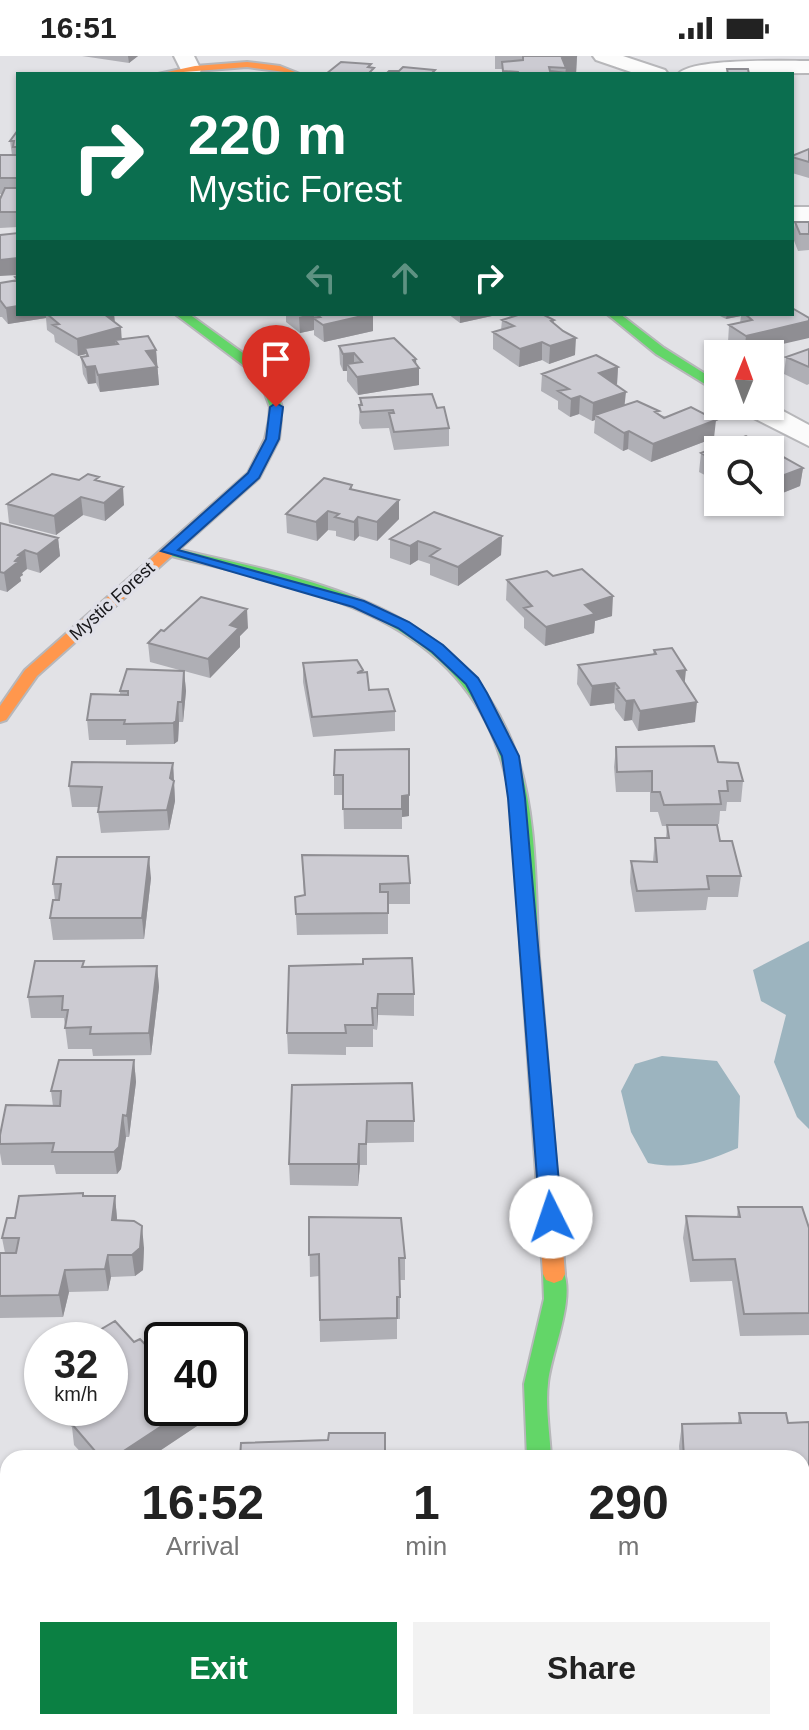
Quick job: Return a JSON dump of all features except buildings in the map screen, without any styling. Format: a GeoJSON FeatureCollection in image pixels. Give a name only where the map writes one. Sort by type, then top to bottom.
{"type":"FeatureCollection","features":[{"type":"Feature","properties":{"kind":"street"},"geometry":{"type":"LineString","coordinates":[[603,56],[652,72]]}},
{"type":"Feature","properties":{"kind":"street"},"geometry":{"type":"LineString","coordinates":[[168,72],[188,63],[219,71],[268,66],[291,72]]}},
{"type":"Feature","properties":{"kind":"street"},"geometry":{"type":"LineString","coordinates":[[701,72],[728,68],[809,67]]}},
{"type":"Feature","properties":{"kind":"street","name":"Mystic Forest"},"geometry":{"type":"LineString","coordinates":[[0,717],[31,673],[254,475],[272,439],[276,407],[265,375],[184,316]]}},
{"type":"Feature","properties":{"kind":"street"},"geometry":{"type":"LineString","coordinates":[[616,316],[660,351],[704,379]]}},
{"type":"Feature","properties":{"kind":"street"},"geometry":{"type":"LineString","coordinates":[[778,420],[809,437]]}},
{"type":"Feature","properties":{"kind":"street"},"geometry":{"type":"LineString","coordinates":[[168,551],[358,604],[403,625],[438,649],[472,681],[496,721],[510,756],[518,811],[552,1231],[555,1299],[536,1384],[539,1450]]}},
{"type":"Feature","properties":{"kind":"water"},"geometry":{"type":"Polygon","coordinates":[[[809,941],[809,1129],[797,1117],[774,1062],[786,1015],[761,1001],[753,970],[809,941]]]}},
{"type":"Feature","properties":{"kind":"water"},"geometry":{"type":"Polygon","coordinates":[[[662,1056],[717,1061],[740,1096],[738,1148],[694,1163],[673,1166],[648,1163],[631,1132],[621,1091],[635,1064],[662,1056]]]}},
{"type":"Feature","properties":{"kind":"traffic: fast"},"geometry":{"type":"LineString","coordinates":[[184,316],[265,375],[276,407],[275,420]]}},
{"type":"Feature","properties":{"kind":"traffic: fast"},"geometry":{"type":"LineString","coordinates":[[616,316],[660,351],[704,379]]}},
{"type":"Feature","properties":{"kind":"traffic: fast"},"geometry":{"type":"LineString","coordinates":[[168,551],[269,575],[370,609],[416,633],[456,665],[487,704],[508,754],[522,829],[530,958]]}},
{"type":"Feature","properties":{"kind":"traffic: fast"},"geometry":{"type":"LineString","coordinates":[[539,1450],[536,1384],[555,1299],[554,1274]]}},
{"type":"Feature","properties":{"kind":"traffic: slow"},"geometry":{"type":"LineString","coordinates":[[177,72],[247,65],[289,72]]}},
{"type":"Feature","properties":{"kind":"traffic: slow"},"geometry":{"type":"LineString","coordinates":[[0,717],[31,673],[254,475],[272,439],[275,420]]}},
{"type":"Feature","properties":{"kind":"traffic: slow"},"geometry":{"type":"LineString","coordinates":[[530,958],[554,1274]]}},
{"type":"Feature","properties":{"kind":"route"},"geometry":{"type":"LineString","coordinates":[[276,407],[272,439],[254,475],[168,551],[358,604],[403,625],[438,649],[472,681],[496,721],[510,756],[517,798],[551,1217]]}}]}
